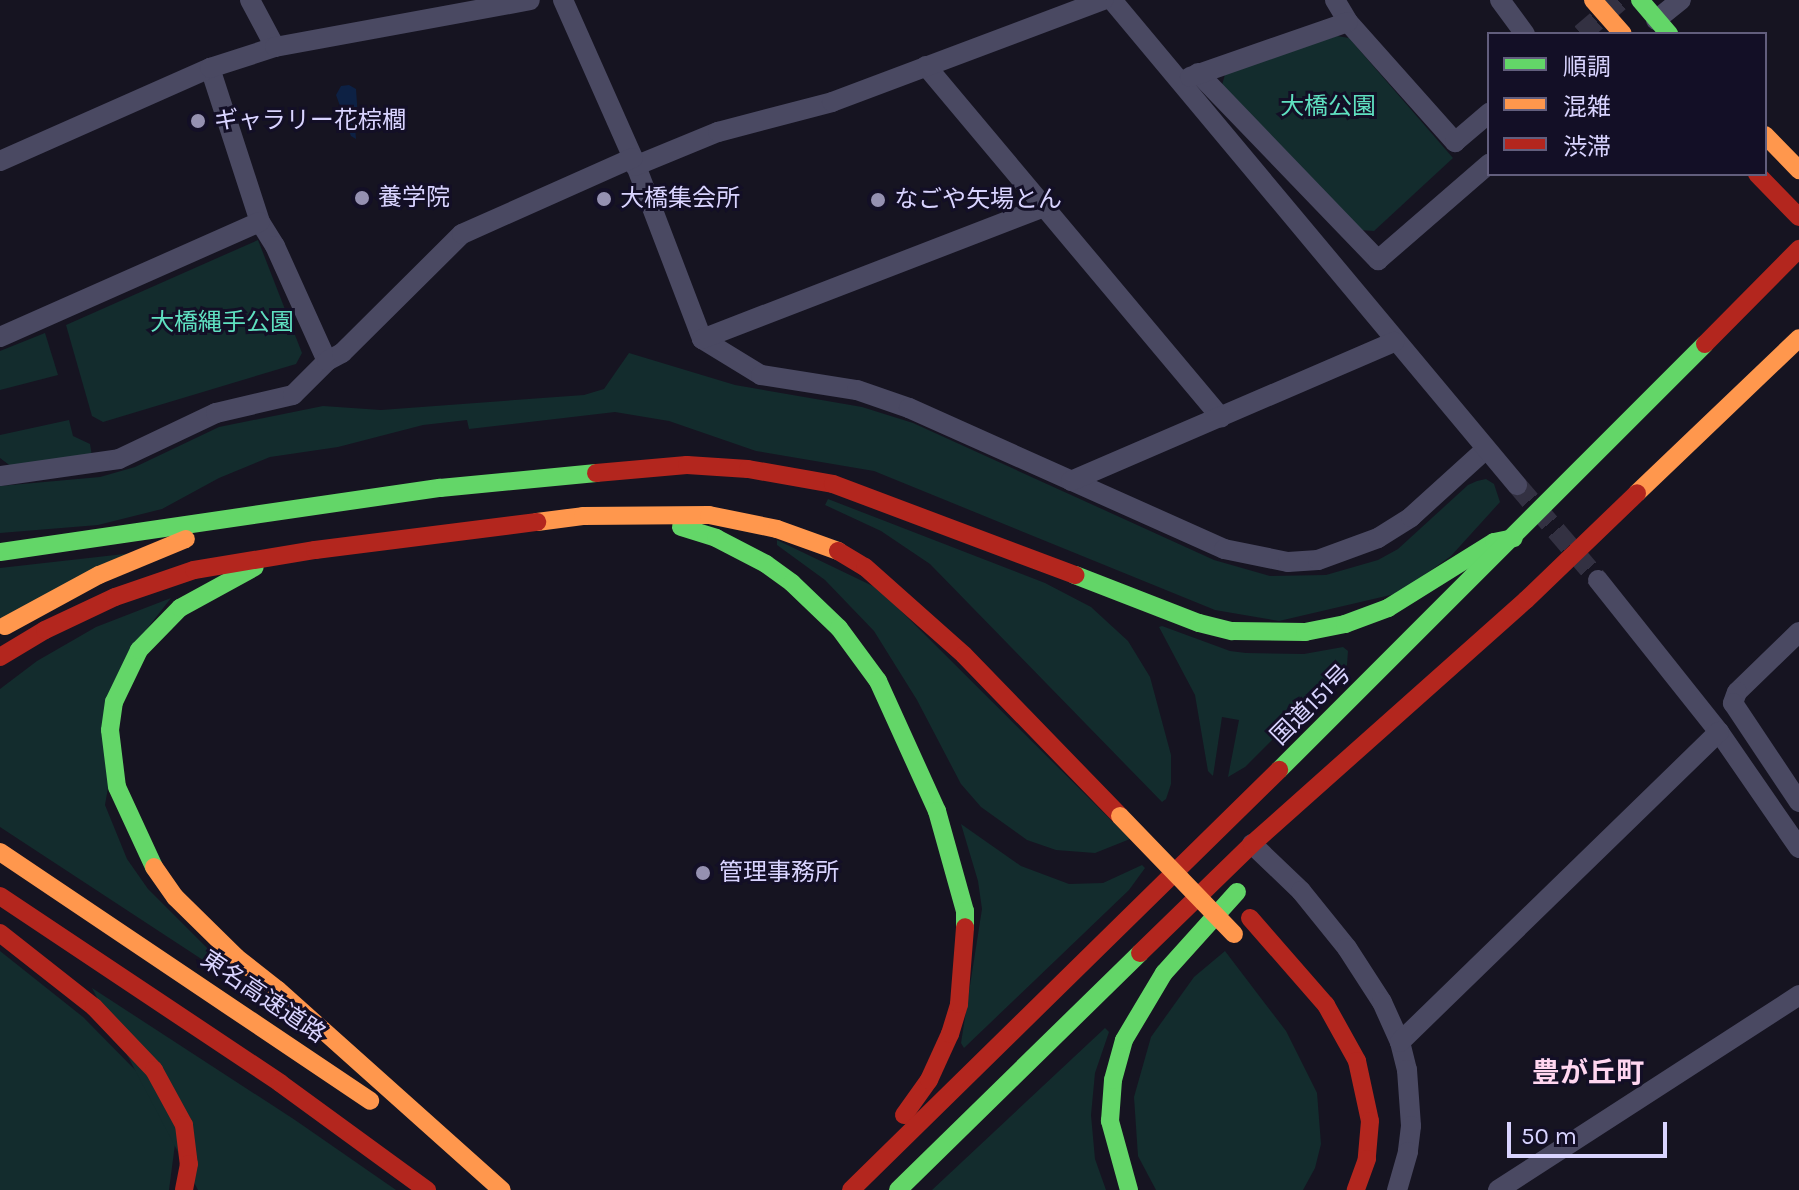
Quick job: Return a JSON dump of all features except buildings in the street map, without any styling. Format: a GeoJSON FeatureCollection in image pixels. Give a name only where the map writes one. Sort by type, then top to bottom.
{"type":"FeatureCollection","features":[{"type":"Feature","properties":{"kind":"main road"},"geometry":{"type":"LineString","coordinates":[[1593,0],[1621,32]]}},
{"type":"Feature","properties":{"kind":"main road"},"geometry":{"type":"LineString","coordinates":[[1640,0],[1662,27]]}},
{"type":"Feature","properties":{"kind":"main road"},"geometry":{"type":"LineString","coordinates":[[1767,137],[1799,170]]}},
{"type":"Feature","properties":{"kind":"main road"},"geometry":{"type":"LineString","coordinates":[[1759,176],[1799,217]]}},
{"type":"Feature","properties":{"kind":"main road","name":"国道151号"},"geometry":{"type":"LineString","coordinates":[[851,1190],[1514,538],[1799,249]]}},
{"type":"Feature","properties":{"kind":"main road"},"geometry":{"type":"LineString","coordinates":[[898,1190],[1252,844],[1526,600],[1799,338]]}},
{"type":"Feature","properties":{"kind":"main road"},"geometry":{"type":"LineString","coordinates":[[0,552],[425,490],[687,465],[748,469],[833,484],[906,508],[1199,623],[1232,631],[1305,632],[1345,624],[1388,608],[1494,542],[1514,538]]}},
{"type":"Feature","properties":{"kind":"main road"},"geometry":{"type":"LineString","coordinates":[[603,471],[674,485]]}},
{"type":"Feature","properties":{"kind":"main road"},"geometry":{"type":"LineString","coordinates":[[629,515],[716,538],[766,564],[814,603],[839,628],[878,681],[937,811],[965,911],[966,945],[959,1004],[929,1080],[900,1120],[857,1169],[851,1190]]}},
{"type":"Feature","properties":{"kind":"main road"},"geometry":{"type":"LineString","coordinates":[[0,657],[45,630],[115,597],[194,570],[583,516],[709,515],[777,529],[835,549],[865,567],[954,645],[1239,940]]}},
{"type":"Feature","properties":{"kind":"main road"},"geometry":{"type":"LineString","coordinates":[[0,629],[99,575],[240,516]]}},
{"type":"Feature","properties":{"kind":"main road"},"geometry":{"type":"LineString","coordinates":[[811,520],[887,559]]}},
{"type":"Feature","properties":{"kind":"main road"},"geometry":{"type":"LineString","coordinates":[[270,558],[180,608],[139,650],[114,702],[110,730],[117,787],[146,854],[175,897],[236,957],[502,1190]]}},
{"type":"Feature","properties":{"kind":"main road"},"geometry":{"type":"LineString","coordinates":[[970,634],[1025,690]]}},
{"type":"Feature","properties":{"kind":"main road"},"geometry":{"type":"LineString","coordinates":[[1129,1190],[1118,1160],[1110,1121],[1113,1080],[1124,1040],[1164,973],[1482,636]]}},
{"type":"Feature","properties":{"kind":"main road"},"geometry":{"type":"LineString","coordinates":[[1176,844],[1250,918],[1326,1005],[1357,1061],[1370,1121],[1367,1159],[1356,1190]]}},
{"type":"Feature","properties":{"kind":"main road","name":"東名高速道路"},"geometry":{"type":"LineString","coordinates":[[0,852],[303,1052],[495,1190]]}},
{"type":"Feature","properties":{"kind":"main road"},"geometry":{"type":"LineString","coordinates":[[0,896],[280,1083],[427,1190]]}},
{"type":"Feature","properties":{"kind":"main road"},"geometry":{"type":"LineString","coordinates":[[0,933],[94,1007],[154,1070],[184,1125],[189,1164],[184,1190]]}},
{"type":"Feature","properties":{"kind":"street"},"geometry":{"type":"LineString","coordinates":[[250,0],[275,47]]}},
{"type":"Feature","properties":{"kind":"street"},"geometry":{"type":"LineString","coordinates":[[0,161],[210,68],[275,47],[530,0]]}},
{"type":"Feature","properties":{"kind":"street"},"geometry":{"type":"LineString","coordinates":[[563,0],[634,162],[702,339],[761,375],[857,390],[909,408],[1224,549],[1288,562],[1318,560],[1378,538],[1411,517],[1486,449]]}},
{"type":"Feature","properties":{"kind":"street"},"geometry":{"type":"LineString","coordinates":[[0,476],[119,459],[216,413],[293,395],[327,361],[342,353],[462,234],[634,162],[718,132],[832,102],[1104,0]]}},
{"type":"Feature","properties":{"kind":"street"},"geometry":{"type":"LineString","coordinates":[[1112,0],[1378,260],[1487,166]]}},
{"type":"Feature","properties":{"kind":"street"},"geometry":{"type":"LineString","coordinates":[[1335,0],[1348,22],[1455,142],[1487,115]]}},
{"type":"Feature","properties":{"kind":"street"},"geometry":{"type":"LineString","coordinates":[[1500,0],[1524,32]]}},
{"type":"Feature","properties":{"kind":"street"},"geometry":{"type":"LineString","coordinates":[[1662,27],[1681,0]]}},
{"type":"Feature","properties":{"kind":"street"},"geometry":{"type":"LineString","coordinates":[[1189,78],[1348,22]]}},
{"type":"Feature","properties":{"kind":"street"},"geometry":{"type":"LineString","coordinates":[[926,66],[1221,417]]}},
{"type":"Feature","properties":{"kind":"street"},"geometry":{"type":"LineString","coordinates":[[210,68],[260,222],[275,246],[327,361]]}},
{"type":"Feature","properties":{"kind":"street"},"geometry":{"type":"LineString","coordinates":[[1189,78],[1394,342],[1517,485]]}},
{"type":"Feature","properties":{"kind":"street"},"geometry":{"type":"LineString","coordinates":[[702,339],[1044,207]]}},
{"type":"Feature","properties":{"kind":"street"},"geometry":{"type":"LineString","coordinates":[[0,337],[260,222]]}},
{"type":"Feature","properties":{"kind":"street"},"geometry":{"type":"LineString","coordinates":[[1071,481],[1394,342]]}},
{"type":"Feature","properties":{"kind":"street"},"geometry":{"type":"LineString","coordinates":[[1598,580],[1719,732],[1799,848]]}},
{"type":"Feature","properties":{"kind":"street"},"geometry":{"type":"LineString","coordinates":[[1799,632],[1737,692],[1733,703],[1799,802]]}},
{"type":"Feature","properties":{"kind":"street"},"geometry":{"type":"LineString","coordinates":[[1400,1042],[1719,732]]}},
{"type":"Feature","properties":{"kind":"street"},"geometry":{"type":"LineString","coordinates":[[1252,844],[1301,891],[1347,948],[1382,1002],[1400,1042],[1407,1070],[1411,1126],[1408,1152],[1397,1190]]}},
{"type":"Feature","properties":{"kind":"street"},"geometry":{"type":"LineString","coordinates":[[1498,1190],[1799,995]]}},
{"type":"Feature","properties":{"kind":"green space","name":"大橋公園"},"geometry":{"type":"Polygon","coordinates":[[[1337,36],[1349,38],[1453,158],[1374,231],[1360,230],[1222,85],[1226,71],[1337,36]]]}},
{"type":"Feature","properties":{"kind":"green space","name":"大橋縄手公園"},"geometry":{"type":"Polygon","coordinates":[[[258,240],[302,353],[296,364],[103,422],[92,416],[66,325],[258,240]]]}},
{"type":"Feature","properties":{"kind":"green space"},"geometry":{"type":"Polygon","coordinates":[[[45,333],[58,375],[0,390],[0,351],[45,333]]]}},
{"type":"Feature","properties":{"kind":"green space"},"geometry":{"type":"Polygon","coordinates":[[[629,353],[735,385],[862,407],[913,423],[1214,560],[1270,576],[1326,575],[1378,560],[1398,549],[1468,485],[1477,481],[1486,479],[1494,484],[1500,502],[1451,556],[1399,593],[1279,621],[1215,610],[874,471],[756,451],[669,421],[615,412],[469,429],[467,420],[423,425],[338,447],[270,457],[219,478],[162,509],[98,525],[0,533],[0,486],[100,477],[135,467],[219,427],[323,406],[381,410],[584,395],[604,389],[629,353]]]}},
{"type":"Feature","properties":{"kind":"green space"},"geometry":{"type":"Polygon","coordinates":[[[69,420],[73,436],[90,444],[92,456],[12,467],[0,458],[0,435],[69,420]]]}},
{"type":"Feature","properties":{"kind":"green space"},"geometry":{"type":"Polygon","coordinates":[[[828,499],[1045,583],[1091,607],[1128,641],[1150,677],[1171,755],[1171,784],[1166,799],[1162,802],[930,564],[881,531],[825,505],[828,499]]]}},
{"type":"Feature","properties":{"kind":"green space"},"geometry":{"type":"Polygon","coordinates":[[[777,540],[879,589],[1130,839],[1095,853],[1056,850],[1027,840],[981,807],[961,784],[917,700],[874,631],[825,580],[777,545],[777,540]]]}},
{"type":"Feature","properties":{"kind":"green space"},"geometry":{"type":"Polygon","coordinates":[[[133,553],[0,627],[0,568],[133,553]]]}},
{"type":"Feature","properties":{"kind":"green space"},"geometry":{"type":"Polygon","coordinates":[[[171,598],[132,648],[105,805],[127,859],[148,889],[241,982],[238,983],[0,827],[0,689],[37,661],[96,627],[171,598]]]}},
{"type":"Feature","properties":{"kind":"green space"},"geometry":{"type":"Polygon","coordinates":[[[1159,627],[1230,651],[1246,653],[1304,654],[1343,647],[1348,651],[1347,665],[1245,767],[1228,777],[1239,720],[1222,717],[1213,776],[1208,771],[1195,695],[1159,627]]]}},
{"type":"Feature","properties":{"kind":"green space"},"geometry":{"type":"Polygon","coordinates":[[[961,824],[1021,866],[1069,884],[1103,883],[1142,865],[1145,868],[1129,890],[964,1048],[961,1043],[982,909],[978,881],[961,824]]]}},
{"type":"Feature","properties":{"kind":"green space"},"geometry":{"type":"Polygon","coordinates":[[[0,951],[83,1017],[149,1084],[175,1144],[169,1190],[0,1190],[0,951]]]}},
{"type":"Feature","properties":{"kind":"green space"},"geometry":{"type":"Polygon","coordinates":[[[1225,951],[1286,1031],[1317,1093],[1321,1144],[1315,1168],[1303,1190],[1156,1190],[1138,1156],[1134,1097],[1151,1037],[1194,977],[1225,951]]]}},
{"type":"Feature","properties":{"kind":"green space"},"geometry":{"type":"Polygon","coordinates":[[[92,988],[295,1120],[396,1190],[198,1190],[92,988]]]}},
{"type":"Feature","properties":{"kind":"green space"},"geometry":{"type":"Polygon","coordinates":[[[1105,1028],[1109,1032],[1095,1073],[1091,1115],[1095,1159],[1106,1190],[932,1190],[1105,1028]]]}},
{"type":"Feature","properties":{"kind":"water"},"geometry":{"type":"Polygon","coordinates":[[[349,85],[356,89],[358,118],[368,126],[355,127],[356,139],[351,136],[336,95],[341,86],[349,85]]]}},
{"type":"Feature","properties":{"kind":"tunnel"},"geometry":{"type":"LineString","coordinates":[[1583,32],[1621,0]]}},
{"type":"Feature","properties":{"kind":"tunnel"},"geometry":{"type":"LineString","coordinates":[[1517,485],[1598,580]]}},
{"type":"Feature","properties":{"kind":"traffic: fast"},"geometry":{"type":"LineString","coordinates":[[1640,0],[1667,32]]}},
{"type":"Feature","properties":{"kind":"traffic: fast"},"geometry":{"type":"LineString","coordinates":[[1279,770],[1705,344]]}},
{"type":"Feature","properties":{"kind":"traffic: fast"},"geometry":{"type":"LineString","coordinates":[[0,552],[440,488],[596,473]]}},
{"type":"Feature","properties":{"kind":"traffic: fast"},"geometry":{"type":"LineString","coordinates":[[681,527],[716,538],[766,564],[792,583],[839,628],[878,681],[937,811],[965,911],[965,927]]}},
{"type":"Feature","properties":{"kind":"traffic: fast"},"geometry":{"type":"LineString","coordinates":[[1075,575],[1199,623],[1232,631],[1305,632],[1345,624],[1388,608],[1494,542],[1514,538]]}},
{"type":"Feature","properties":{"kind":"traffic: fast"},"geometry":{"type":"LineString","coordinates":[[154,867],[117,787],[110,730],[114,702],[139,650],[180,608],[255,567]]}},
{"type":"Feature","properties":{"kind":"traffic: fast"},"geometry":{"type":"LineString","coordinates":[[1129,1190],[1110,1121],[1113,1080],[1124,1040],[1164,973],[1237,892]]}},
{"type":"Feature","properties":{"kind":"traffic: fast"},"geometry":{"type":"LineString","coordinates":[[898,1190],[1140,953]]}},
{"type":"Feature","properties":{"kind":"traffic: slow"},"geometry":{"type":"LineString","coordinates":[[1593,0],[1621,32]]}},
{"type":"Feature","properties":{"kind":"traffic: slow"},"geometry":{"type":"LineString","coordinates":[[1767,137],[1799,170]]}},
{"type":"Feature","properties":{"kind":"traffic: slow"},"geometry":{"type":"LineString","coordinates":[[1637,493],[1799,338]]}},
{"type":"Feature","properties":{"kind":"traffic: slow"},"geometry":{"type":"LineString","coordinates":[[537,522],[583,516],[709,515],[777,529],[838,551]]}},
{"type":"Feature","properties":{"kind":"traffic: slow"},"geometry":{"type":"LineString","coordinates":[[5,626],[99,575],[186,539]]}},
{"type":"Feature","properties":{"kind":"traffic: slow"},"geometry":{"type":"LineString","coordinates":[[1120,816],[1234,934]]}},
{"type":"Feature","properties":{"kind":"traffic: slow"},"geometry":{"type":"LineString","coordinates":[[0,852],[370,1101]]}},
{"type":"Feature","properties":{"kind":"traffic: slow"},"geometry":{"type":"LineString","coordinates":[[154,867],[175,897],[236,957],[278,990],[502,1190]]}},
{"type":"Feature","properties":{"kind":"traffic: jam"},"geometry":{"type":"LineString","coordinates":[[1759,176],[1799,217]]}},
{"type":"Feature","properties":{"kind":"traffic: jam"},"geometry":{"type":"LineString","coordinates":[[1705,344],[1799,249]]}},
{"type":"Feature","properties":{"kind":"traffic: jam"},"geometry":{"type":"LineString","coordinates":[[596,473],[687,465],[748,469],[833,484],[1075,575]]}},
{"type":"Feature","properties":{"kind":"traffic: jam"},"geometry":{"type":"LineString","coordinates":[[1140,953],[1252,844],[1526,600],[1637,493]]}},
{"type":"Feature","properties":{"kind":"traffic: jam"},"geometry":{"type":"LineString","coordinates":[[0,657],[45,630],[115,597],[194,570],[315,550],[537,522]]}},
{"type":"Feature","properties":{"kind":"traffic: jam"},"geometry":{"type":"LineString","coordinates":[[838,551],[865,567],[964,655],[1120,816]]}},
{"type":"Feature","properties":{"kind":"traffic: jam"},"geometry":{"type":"LineString","coordinates":[[851,1190],[1279,770]]}},
{"type":"Feature","properties":{"kind":"traffic: jam"},"geometry":{"type":"LineString","coordinates":[[0,896],[280,1083],[427,1190]]}},
{"type":"Feature","properties":{"kind":"traffic: jam"},"geometry":{"type":"LineString","coordinates":[[1250,918],[1326,1005],[1357,1061],[1370,1121],[1367,1159],[1356,1190]]}},
{"type":"Feature","properties":{"kind":"traffic: jam"},"geometry":{"type":"LineString","coordinates":[[904,1115],[929,1080],[950,1034],[959,1004],[965,927]]}},
{"type":"Feature","properties":{"kind":"traffic: jam"},"geometry":{"type":"LineString","coordinates":[[0,933],[94,1007],[154,1070],[184,1125],[189,1164],[184,1190]]}},
{"type":"Feature","properties":{"kind":"place","name":"ギャラリー花棕櫚"},"geometry":{"type":"Point","coordinates":[198,121]}},
{"type":"Feature","properties":{"kind":"place","name":"養学院"},"geometry":{"type":"Point","coordinates":[362,198]}},
{"type":"Feature","properties":{"kind":"place","name":"大橋集会所"},"geometry":{"type":"Point","coordinates":[604,199]}},
{"type":"Feature","properties":{"kind":"place","name":"なごや矢場とん"},"geometry":{"type":"Point","coordinates":[878,200]}},
{"type":"Feature","properties":{"kind":"place","name":"管理事務所"},"geometry":{"type":"Point","coordinates":[703,873]}},
{"type":"Feature","properties":{"kind":"district","name":"豊が丘町"},"geometry":{"type":"Point","coordinates":[1588,1073]}}]}
